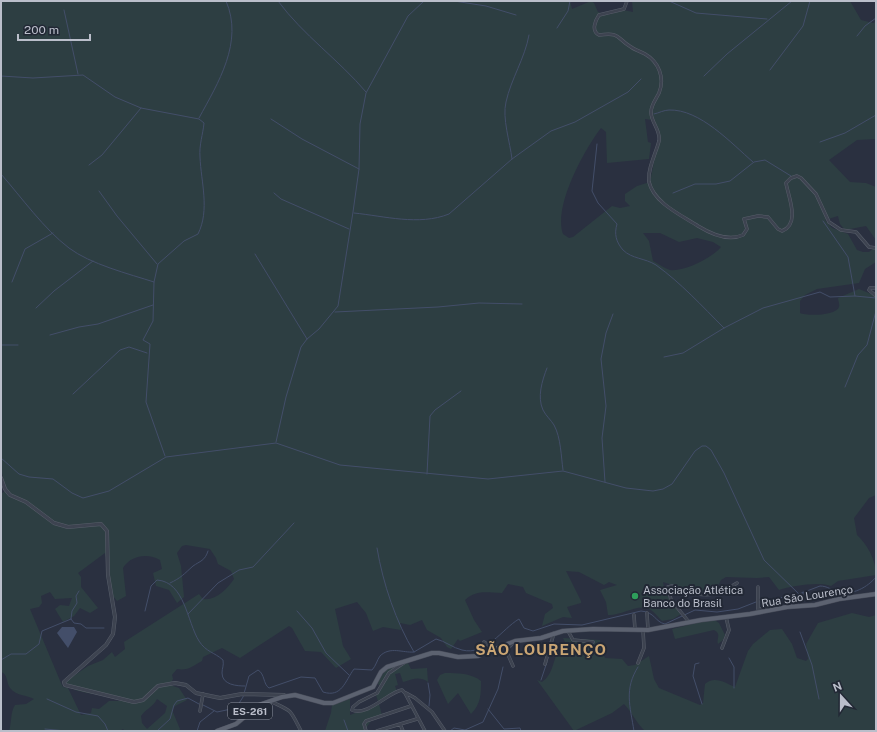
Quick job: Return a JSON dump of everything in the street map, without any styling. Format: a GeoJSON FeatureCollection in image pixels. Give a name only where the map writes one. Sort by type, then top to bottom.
{"type":"FeatureCollection","features":[{"type":"Feature","properties":{"kind":"main road","name":"Rua São Lourenço"},"geometry":{"type":"LineString","coordinates":[[286,696],[301,696],[324,703],[337,702],[350,695],[373,687],[383,670],[407,661],[435,653],[467,657],[483,655],[515,641],[538,639],[568,630],[593,628],[648,630],[726,616],[750,614],[778,608],[815,605],[839,599],[876,594]]}},
{"type":"Feature","properties":{"kind":"main road","name":"ES-261"},"geometry":{"type":"LineString","coordinates":[[217,731],[236,724],[254,707],[286,696]]}},
{"type":"Feature","properties":{"kind":"street"},"geometry":{"type":"LineString","coordinates":[[627,1],[624,9],[599,15],[595,24],[595,30],[597,35],[613,35],[621,38],[629,46],[649,56],[657,65],[660,72],[661,86],[651,108],[651,114],[659,137],[649,177],[656,197],[709,232],[722,237],[736,238],[743,236],[746,232],[744,219],[758,216],[768,217],[780,230],[787,229],[790,224],[792,213],[786,183],[791,178],[799,176],[819,200],[823,212],[829,222],[842,230],[856,232],[870,247],[876,248]]}},
{"type":"Feature","properties":{"kind":"street"},"geometry":{"type":"LineString","coordinates":[[876,288],[870,288],[869,290],[876,296]]}},
{"type":"Feature","properties":{"kind":"street"},"geometry":{"type":"LineString","coordinates":[[1,478],[4,489],[10,495],[26,502],[54,523],[68,527],[94,524],[103,525],[108,536],[107,556],[110,585],[115,611],[113,634],[106,645],[65,681],[64,684],[92,693],[134,702],[143,700],[158,686],[170,683],[183,684],[196,693],[220,698],[242,694],[286,696]]}},
{"type":"Feature","properties":{"kind":"street"},"geometry":{"type":"LineString","coordinates":[[689,622],[671,600],[668,590],[669,587],[698,595],[713,595],[728,590],[737,583]]}},
{"type":"Feature","properties":{"kind":"street"},"geometry":{"type":"LineString","coordinates":[[758,587],[759,609],[778,608]]}},
{"type":"Feature","properties":{"kind":"street"},"geometry":{"type":"LineString","coordinates":[[647,613],[648,630]]}},
{"type":"Feature","properties":{"kind":"street"},"geometry":{"type":"LineString","coordinates":[[634,615],[635,630]]}},
{"type":"Feature","properties":{"kind":"street"},"geometry":{"type":"LineString","coordinates":[[722,648],[729,630],[726,616]]}},
{"type":"Feature","properties":{"kind":"street"},"geometry":{"type":"LineString","coordinates":[[568,630],[573,640],[592,642]]}},
{"type":"Feature","properties":{"kind":"street"},"geometry":{"type":"LineString","coordinates":[[638,663],[644,648],[643,630]]}},
{"type":"Feature","properties":{"kind":"street"},"geometry":{"type":"LineString","coordinates":[[544,664],[554,633]]}},
{"type":"Feature","properties":{"kind":"street"},"geometry":{"type":"LineString","coordinates":[[513,666],[506,650],[515,641]]}},
{"type":"Feature","properties":{"kind":"street"},"geometry":{"type":"LineString","coordinates":[[486,644],[495,649]]}},
{"type":"Feature","properties":{"kind":"street"},"geometry":{"type":"LineString","coordinates":[[407,661],[389,673],[377,693],[359,702],[353,707],[352,710],[356,711],[380,703],[402,690],[415,698],[432,712],[445,731]]}},
{"type":"Feature","properties":{"kind":"street"},"geometry":{"type":"LineString","coordinates":[[405,693],[424,731]]}},
{"type":"Feature","properties":{"kind":"street"},"geometry":{"type":"LineString","coordinates":[[200,711],[203,694]]}},
{"type":"Feature","properties":{"kind":"street"},"geometry":{"type":"LineString","coordinates":[[270,701],[287,708],[294,715],[301,731]]}},
{"type":"Feature","properties":{"kind":"street"},"geometry":{"type":"LineString","coordinates":[[366,731],[364,724],[366,721],[411,706]]}},
{"type":"Feature","properties":{"kind":"street"},"geometry":{"type":"LineString","coordinates":[[377,731],[418,718]]}},
{"type":"Feature","properties":{"kind":"street"},"geometry":{"type":"LineString","coordinates":[[400,724],[402,731]]}},
{"type":"Feature","properties":{"kind":"shaded area"},"geometry":{"type":"Polygon","coordinates":[[[1,1],[570,1],[572,9],[591,1],[594,3],[598,12],[608,15],[623,10],[633,12],[632,1],[850,1],[861,20],[873,23],[876,22],[876,139],[857,140],[829,160],[850,182],[866,183],[876,187],[876,240],[866,226],[845,230],[840,224],[838,216],[825,220],[832,228],[848,234],[857,250],[869,252],[876,246],[876,262],[865,269],[859,283],[817,289],[805,295],[800,301],[800,313],[814,315],[827,314],[837,310],[839,307],[838,298],[859,289],[876,296],[876,495],[869,498],[854,518],[857,535],[870,553],[876,569],[876,575],[838,581],[831,586],[813,584],[779,590],[769,577],[726,577],[721,580],[715,592],[699,596],[692,595],[663,582],[665,593],[681,614],[673,619],[662,621],[651,610],[646,608],[636,608],[619,614],[608,615],[606,602],[600,590],[617,585],[609,582],[604,585],[579,572],[566,571],[581,601],[581,603],[567,607],[572,618],[563,617],[542,626],[545,614],[553,608],[552,604],[526,593],[523,587],[508,584],[502,593],[478,593],[465,600],[474,620],[482,632],[460,641],[458,639],[451,649],[447,647],[441,638],[427,630],[422,620],[410,625],[400,623],[401,630],[383,627],[373,631],[366,613],[357,602],[335,609],[343,646],[351,659],[336,668],[321,652],[305,651],[292,628],[289,626],[240,658],[222,648],[203,657],[202,661],[190,668],[177,669],[172,675],[173,679],[170,685],[179,688],[187,700],[175,706],[172,710],[180,729],[179,731],[125,731],[123,729],[120,731],[9,731],[12,711],[15,705],[26,704],[34,699],[12,691],[5,674],[1,672],[1,494],[6,490],[1,469],[1,1]],[[645,119],[648,142],[651,143],[649,159],[607,163],[606,132],[601,128],[586,150],[566,194],[562,209],[561,223],[563,234],[569,238],[573,237],[612,206],[620,208],[630,206],[625,201],[625,194],[637,186],[650,182],[659,137],[652,120],[645,119]],[[643,233],[649,241],[653,261],[670,270],[690,267],[705,260],[721,247],[713,242],[697,238],[679,242],[660,233],[643,233]],[[186,545],[182,546],[177,553],[181,566],[184,597],[177,603],[169,590],[156,586],[153,573],[162,569],[160,560],[150,556],[140,556],[130,560],[123,568],[126,596],[117,601],[113,596],[105,553],[78,573],[81,577],[81,587],[98,608],[90,613],[80,608],[74,616],[63,622],[55,609],[60,605],[69,606],[72,598],[55,599],[50,592],[41,596],[42,603],[39,607],[30,609],[61,683],[63,687],[68,688],[81,715],[91,713],[92,708],[99,709],[109,701],[128,701],[110,696],[86,693],[74,689],[65,682],[88,666],[103,660],[112,652],[115,657],[125,649],[124,642],[199,594],[203,599],[208,599],[221,594],[234,579],[231,571],[218,564],[210,549],[186,545]],[[157,699],[141,716],[142,723],[147,729],[165,713],[167,706],[157,699]]]}},
{"type":"Feature","properties":{"kind":"shaded area"},"geometry":{"type":"Polygon","coordinates":[[[852,613],[869,617],[876,615],[876,731],[645,731],[624,704],[612,713],[574,731],[537,680],[542,682],[548,676],[557,653],[566,650],[566,644],[563,638],[600,640],[600,645],[605,658],[622,659],[628,666],[635,665],[649,656],[654,679],[659,688],[700,705],[703,703],[705,684],[709,681],[716,680],[735,687],[748,651],[753,644],[770,630],[782,629],[792,644],[797,658],[806,661],[808,659],[806,644],[818,623],[852,613]]]}},
{"type":"Feature","properties":{"kind":"shaded area"},"geometry":{"type":"Polygon","coordinates":[[[713,619],[719,623],[725,635],[723,640],[718,644],[718,633],[714,630],[675,639],[672,629],[713,619]]]}},
{"type":"Feature","properties":{"kind":"shaded area"},"geometry":{"type":"Polygon","coordinates":[[[408,663],[411,669],[427,668],[428,682],[425,680],[413,679],[403,682],[400,673],[395,674],[398,685],[395,686],[397,692],[379,704],[376,695],[382,688],[378,684],[380,678],[389,668],[408,663]]]}},
{"type":"Feature","properties":{"kind":"shaded area"},"geometry":{"type":"Polygon","coordinates":[[[445,673],[469,675],[481,681],[479,703],[471,714],[458,693],[448,704],[437,680],[440,675],[445,673]]]}},
{"type":"Feature","properties":{"kind":"shaded area"},"geometry":{"type":"Polygon","coordinates":[[[350,699],[350,715],[379,704],[382,715],[373,718],[364,731],[325,731],[332,705],[350,699]]]}},
{"type":"Feature","properties":{"kind":"water"},"geometry":{"type":"Polygon","coordinates":[[[62,627],[74,627],[77,632],[68,648],[57,633],[62,627]]]}},
{"type":"Feature","properties":{"kind":"waterway"},"geometry":{"type":"LineString","coordinates":[[199,118],[221,76],[230,47],[232,32],[231,16],[226,1]]}},
{"type":"Feature","properties":{"kind":"waterway"},"geometry":{"type":"LineString","coordinates":[[278,1],[298,25],[366,92]]}},
{"type":"Feature","properties":{"kind":"waterway"},"geometry":{"type":"LineString","coordinates":[[276,442],[286,397],[301,347],[307,339],[319,329],[338,306],[359,169],[360,124],[366,93],[408,16],[424,1]]}},
{"type":"Feature","properties":{"kind":"waterway"},"geometry":{"type":"LineString","coordinates":[[454,1],[486,6],[516,15]]}},
{"type":"Feature","properties":{"kind":"waterway"},"geometry":{"type":"LineString","coordinates":[[557,28],[568,11],[570,1]]}},
{"type":"Feature","properties":{"kind":"waterway"},"geometry":{"type":"LineString","coordinates":[[669,1],[696,13],[767,19]]}},
{"type":"Feature","properties":{"kind":"waterway"},"geometry":{"type":"LineString","coordinates":[[704,76],[727,54],[792,1]]}},
{"type":"Feature","properties":{"kind":"waterway"},"geometry":{"type":"LineString","coordinates":[[770,70],[803,26],[810,1]]}},
{"type":"Feature","properties":{"kind":"waterway"},"geometry":{"type":"LineString","coordinates":[[64,10],[78,74]]}},
{"type":"Feature","properties":{"kind":"waterway"},"geometry":{"type":"LineString","coordinates":[[857,36],[865,26],[876,18]]}},
{"type":"Feature","properties":{"kind":"waterway"},"geometry":{"type":"LineString","coordinates":[[512,159],[505,108],[508,93],[529,35]]}},
{"type":"Feature","properties":{"kind":"waterway"},"geometry":{"type":"LineString","coordinates":[[1,76],[33,78],[83,75],[115,97],[141,108],[199,119],[204,123],[200,153],[204,196],[204,215],[202,225],[198,234],[184,241],[158,264],[154,282],[153,321],[143,340],[150,344],[146,402],[165,456]]}},
{"type":"Feature","properties":{"kind":"waterway"},"geometry":{"type":"LineString","coordinates":[[354,213],[414,220],[438,218],[449,214],[512,159],[551,131],[575,122],[628,92],[641,79]]}},
{"type":"Feature","properties":{"kind":"waterway"},"geometry":{"type":"LineString","coordinates":[[89,165],[102,155],[141,108]]}},
{"type":"Feature","properties":{"kind":"waterway"},"geometry":{"type":"LineString","coordinates":[[654,114],[669,110],[681,111],[692,115],[714,128],[753,162]]}},
{"type":"Feature","properties":{"kind":"waterway"},"geometry":{"type":"LineString","coordinates":[[820,142],[845,133],[876,115]]}},
{"type":"Feature","properties":{"kind":"waterway"},"geometry":{"type":"LineString","coordinates":[[271,119],[302,139],[359,169]]}},
{"type":"Feature","properties":{"kind":"waterway"},"geometry":{"type":"LineString","coordinates":[[597,144],[592,191],[598,203],[617,224],[617,241],[623,250],[630,255],[656,265],[674,279],[724,328]]}},
{"type":"Feature","properties":{"kind":"waterway"},"geometry":{"type":"LineString","coordinates":[[673,193],[695,184],[716,184],[730,181],[754,162],[765,160],[791,176]]}},
{"type":"Feature","properties":{"kind":"waterway"},"geometry":{"type":"LineString","coordinates":[[1,174],[42,223],[69,248],[99,264],[154,282]]}},
{"type":"Feature","properties":{"kind":"waterway"},"geometry":{"type":"LineString","coordinates":[[99,191],[117,216],[157,264]]}},
{"type":"Feature","properties":{"kind":"waterway"},"geometry":{"type":"LineString","coordinates":[[274,193],[281,199],[349,229]]}},
{"type":"Feature","properties":{"kind":"waterway"},"geometry":{"type":"LineString","coordinates":[[823,221],[848,257],[855,296]]}},
{"type":"Feature","properties":{"kind":"waterway"},"geometry":{"type":"LineString","coordinates":[[12,282],[25,249],[53,233]]}},
{"type":"Feature","properties":{"kind":"waterway"},"geometry":{"type":"LineString","coordinates":[[255,254],[307,339]]}},
{"type":"Feature","properties":{"kind":"waterway"},"geometry":{"type":"LineString","coordinates":[[36,308],[54,291],[93,261]]}},
{"type":"Feature","properties":{"kind":"waterway"},"geometry":{"type":"LineString","coordinates":[[664,357],[683,353],[724,328],[763,308],[820,292],[830,297],[855,296],[876,298]]}},
{"type":"Feature","properties":{"kind":"waterway"},"geometry":{"type":"LineString","coordinates":[[335,312],[438,307],[479,303],[522,304]]}},
{"type":"Feature","properties":{"kind":"waterway"},"geometry":{"type":"LineString","coordinates":[[50,335],[79,327],[98,324],[153,305]]}},
{"type":"Feature","properties":{"kind":"waterway"},"geometry":{"type":"LineString","coordinates":[[845,387],[858,355],[867,345],[876,311]]}},
{"type":"Feature","properties":{"kind":"waterway"},"geometry":{"type":"LineString","coordinates":[[605,482],[602,438],[606,406],[601,359],[606,333],[613,314]]}},
{"type":"Feature","properties":{"kind":"waterway"},"geometry":{"type":"LineString","coordinates":[[1,345],[18,345]]}},
{"type":"Feature","properties":{"kind":"waterway"},"geometry":{"type":"LineString","coordinates":[[73,394],[120,350],[129,347],[147,353]]}},
{"type":"Feature","properties":{"kind":"waterway"},"geometry":{"type":"LineString","coordinates":[[547,368],[542,384],[540,400],[543,410],[554,425],[558,436],[563,470]]}},
{"type":"Feature","properties":{"kind":"waterway"},"geometry":{"type":"LineString","coordinates":[[427,474],[430,416],[435,410],[461,391]]}},
{"type":"Feature","properties":{"kind":"waterway"},"geometry":{"type":"LineString","coordinates":[[1,458],[19,474],[29,477],[53,479],[72,493],[83,498],[109,491],[166,457],[276,443],[340,465],[488,479],[563,471],[626,488],[653,491],[663,489],[672,484],[695,451],[702,446],[706,446],[711,450],[724,473],[764,560],[799,594]]}},
{"type":"Feature","properties":{"kind":"waterway"},"geometry":{"type":"LineString","coordinates":[[188,614],[218,583],[239,570],[253,567],[294,523]]}},
{"type":"Feature","properties":{"kind":"waterway"},"geometry":{"type":"LineString","coordinates":[[876,535],[876,546]]}},
{"type":"Feature","properties":{"kind":"waterway"},"geometry":{"type":"LineString","coordinates":[[377,548],[391,602],[401,628],[414,652]]}},
{"type":"Feature","properties":{"kind":"waterway"},"geometry":{"type":"LineString","coordinates":[[170,583],[180,578],[202,560],[208,551]]}},
{"type":"Feature","properties":{"kind":"waterway"},"geometry":{"type":"LineString","coordinates":[[760,602],[799,594],[820,586],[843,593],[854,592],[869,584],[876,577]]}},
{"type":"Feature","properties":{"kind":"waterway"},"geometry":{"type":"LineString","coordinates":[[145,611],[151,586],[157,580],[166,582],[174,588],[179,595],[199,641],[207,650],[223,660],[222,673],[224,680],[230,684],[245,686]]}},
{"type":"Feature","properties":{"kind":"waterway"},"geometry":{"type":"LineString","coordinates":[[71,619],[72,611],[77,603],[76,596],[79,591]]}},
{"type":"Feature","properties":{"kind":"waterway"},"geometry":{"type":"LineString","coordinates":[[203,705],[217,712],[236,708],[243,697],[249,676],[258,670],[262,674],[269,688],[301,677],[315,678],[323,692],[335,693],[339,691],[354,669],[372,670],[380,656],[388,651],[414,652],[436,639],[455,648],[471,651],[486,645],[519,619],[524,628],[533,631],[554,624],[582,625],[641,611],[649,613],[665,624],[695,610],[717,612],[738,609],[756,602]]}},
{"type":"Feature","properties":{"kind":"waterway"},"geometry":{"type":"LineString","coordinates":[[297,611],[312,628],[326,653],[349,675]]}},
{"type":"Feature","properties":{"kind":"waterway"},"geometry":{"type":"LineString","coordinates":[[71,619],[74,623],[81,624],[86,628],[104,628]]}},
{"type":"Feature","properties":{"kind":"waterway"},"geometry":{"type":"LineString","coordinates":[[1,660],[11,654],[26,654],[39,644],[42,631],[71,619]]}},
{"type":"Feature","properties":{"kind":"waterway"},"geometry":{"type":"LineString","coordinates":[[800,632],[812,665],[819,699]]}},
{"type":"Feature","properties":{"kind":"waterway"},"geometry":{"type":"LineString","coordinates":[[729,658],[734,667],[734,688]]}},
{"type":"Feature","properties":{"kind":"waterway"},"geometry":{"type":"LineString","coordinates":[[541,680],[547,662]]}},
{"type":"Feature","properties":{"kind":"waterway"},"geometry":{"type":"LineString","coordinates":[[699,663],[695,664],[693,676],[702,704]]}},
{"type":"Feature","properties":{"kind":"waterway"},"geometry":{"type":"LineString","coordinates":[[450,731],[454,728],[465,730],[483,722],[498,689],[503,667]]}},
{"type":"Feature","properties":{"kind":"waterway"},"geometry":{"type":"LineString","coordinates":[[634,731],[629,698],[631,683],[638,667]]}},
{"type":"Feature","properties":{"kind":"waterway"},"geometry":{"type":"LineString","coordinates":[[428,683],[430,695],[429,706]]}},
{"type":"Feature","properties":{"kind":"waterway"},"geometry":{"type":"LineString","coordinates":[[157,731],[170,719],[174,705],[177,701],[188,698],[199,704]]}},
{"type":"Feature","properties":{"kind":"waterway"},"geometry":{"type":"LineString","coordinates":[[47,699],[76,712],[98,716],[105,724],[108,731]]}},
{"type":"Feature","properties":{"kind":"waterway"},"geometry":{"type":"LineString","coordinates":[[488,709],[504,729],[520,728],[521,731]]}},
{"type":"Feature","properties":{"kind":"waterway"},"geometry":{"type":"LineString","coordinates":[[197,731],[200,722],[214,711]]}},
{"type":"Feature","properties":{"kind":"waterway"},"geometry":{"type":"LineString","coordinates":[[344,720],[348,731]]}},
{"type":"Feature","properties":{"kind":"waterway"},"geometry":{"type":"LineString","coordinates":[[45,729],[66,731]]}},
{"type":"Feature","properties":{"kind":"place","name":"Associação Atlética Banco do Brasil"},"geometry":{"type":"Point","coordinates":[635,596]}},
{"type":"Feature","properties":{"kind":"district","name":"SÃO LOURENÇO"},"geometry":{"type":"Point","coordinates":[541,649]}}]}
